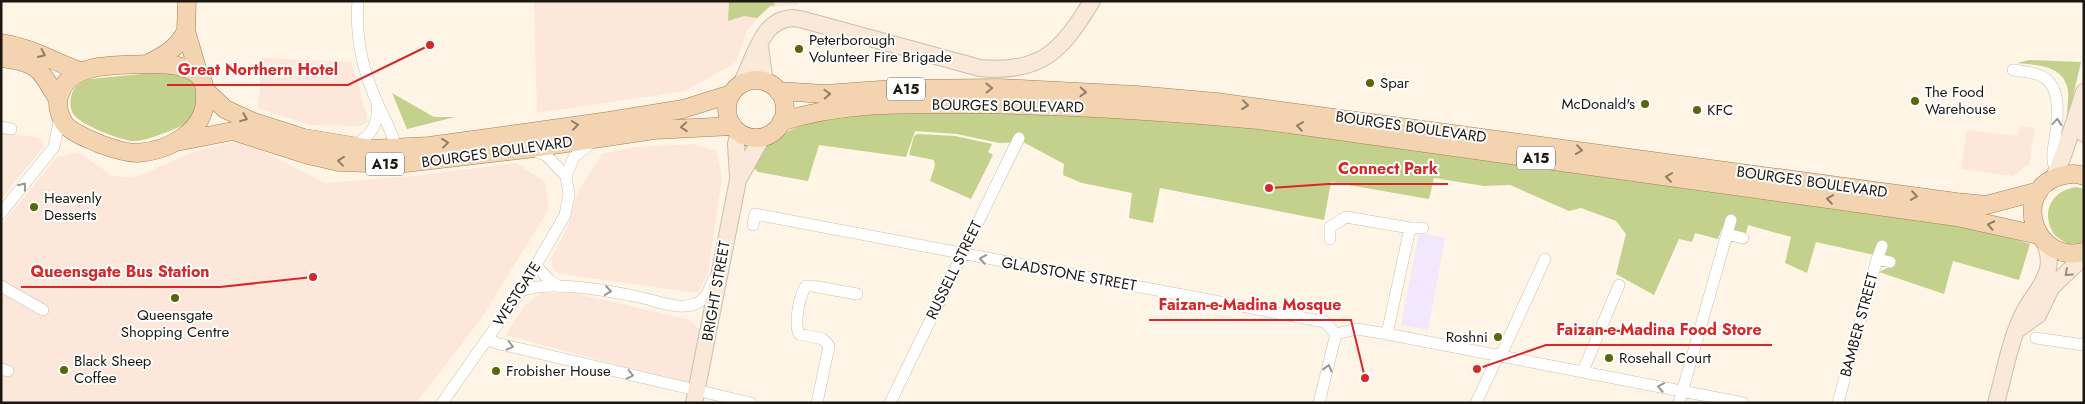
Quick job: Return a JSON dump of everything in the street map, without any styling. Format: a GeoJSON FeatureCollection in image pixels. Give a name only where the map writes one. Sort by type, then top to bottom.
{"type":"FeatureCollection","features":[{"type":"Feature","properties":{"kind":"main road"},"geometry":{"type":"LineString","coordinates":[[1,58],[29,63],[40,71],[59,107],[65,124],[78,133],[109,147],[128,152],[146,152],[176,142],[188,135],[199,120],[205,102],[202,82],[186,31],[187,1]]}},
{"type":"Feature","properties":{"kind":"main road"},"geometry":{"type":"LineString","coordinates":[[147,64],[169,53],[179,45],[186,31]]}},
{"type":"Feature","properties":{"kind":"main road"},"geometry":{"type":"LineString","coordinates":[[1,43],[27,48],[80,71],[147,64],[179,66],[202,82]]}},
{"type":"Feature","properties":{"kind":"main road"},"geometry":{"type":"LineString","coordinates":[[59,107],[65,82],[80,71]]}},
{"type":"Feature","properties":{"kind":"main road","name":"A15"},"geometry":{"type":"LineString","coordinates":[[736,89],[757,80],[772,86]]}},
{"type":"Feature","properties":{"kind":"main road","name":"BOURGES BOULEVARD"},"geometry":{"type":"LineString","coordinates":[[202,82],[225,109],[251,121],[304,138],[371,149],[456,142],[684,109],[736,89]]}},
{"type":"Feature","properties":{"kind":"main road"},"geometry":{"type":"LineString","coordinates":[[772,86],[784,106],[781,122]]}},
{"type":"Feature","properties":{"kind":"main road","name":"BOURGES BOULEVARD"},"geometry":{"type":"LineString","coordinates":[[772,86],[825,94],[894,89],[1000,88],[1137,95],[1262,107],[1956,202],[1986,205],[2039,192]]}},
{"type":"Feature","properties":{"kind":"main road"},"geometry":{"type":"LineString","coordinates":[[736,89],[727,110],[736,129]]}},
{"type":"Feature","properties":{"kind":"main road","name":"BOURGES BOULEVARD"},"geometry":{"type":"LineString","coordinates":[[781,122],[828,109],[930,104],[1054,105],[1165,111],[1259,120],[1957,217],[2042,239]]}},
{"type":"Feature","properties":{"kind":"main road","name":"A15"},"geometry":{"type":"LineString","coordinates":[[736,129],[754,137],[762,137],[776,129],[781,122]]}},
{"type":"Feature","properties":{"kind":"main road","name":"BOURGES BOULEVARD"},"geometry":{"type":"LineString","coordinates":[[176,142],[233,131],[308,155],[339,162],[404,164],[526,149],[654,130],[736,129]]}},
{"type":"Feature","properties":{"kind":"main road"},"geometry":{"type":"LineString","coordinates":[[2054,174],[2084,176]]}},
{"type":"Feature","properties":{"kind":"main road","name":"A15"},"geometry":{"type":"LineString","coordinates":[[2039,192],[2054,174]]}},
{"type":"Feature","properties":{"kind":"main road"},"geometry":{"type":"LineString","coordinates":[[2039,192],[2034,202],[2032,213],[2042,239]]}},
{"type":"Feature","properties":{"kind":"main road","name":"A15"},"geometry":{"type":"LineString","coordinates":[[2042,239],[2065,253],[2084,254]]}},
{"type":"Feature","properties":{"kind":"street"},"geometry":{"type":"LineString","coordinates":[[358,1],[357,21],[360,57],[377,102],[389,124],[396,147],[385,160],[375,164]]}},
{"type":"Feature","properties":{"kind":"street"},"geometry":{"type":"LineString","coordinates":[[736,89],[751,66],[766,30],[782,19],[791,18],[980,68],[1016,68],[1031,65],[1052,53],[1068,37],[1092,1]]}},
{"type":"Feature","properties":{"kind":"street"},"geometry":{"type":"LineString","coordinates":[[759,43],[772,86]]}},
{"type":"Feature","properties":{"kind":"street"},"geometry":{"type":"LineString","coordinates":[[2013,70],[2038,74],[2052,84],[2057,98],[2058,112],[2052,160],[2054,174]]}},
{"type":"Feature","properties":{"kind":"street"},"geometry":{"type":"LineString","coordinates":[[2054,174],[2063,156],[2084,92]]}},
{"type":"Feature","properties":{"kind":"street"},"geometry":{"type":"LineString","coordinates":[[353,146],[366,139],[374,130],[378,114],[377,102]]}},
{"type":"Feature","properties":{"kind":"street"},"geometry":{"type":"LineString","coordinates":[[1,213],[54,147],[59,107]]}},
{"type":"Feature","properties":{"kind":"street"},"geometry":{"type":"LineString","coordinates":[[2084,123],[2084,134]]}},
{"type":"Feature","properties":{"kind":"street","name":"BRIGHT STREET"},"geometry":{"type":"LineString","coordinates":[[736,129],[738,180]]}},
{"type":"Feature","properties":{"kind":"street","name":"BRIGHT STREET"},"geometry":{"type":"LineString","coordinates":[[695,397],[720,262],[738,180],[745,164],[762,137]]}},
{"type":"Feature","properties":{"kind":"street"},"geometry":{"type":"LineString","coordinates":[[526,149],[546,155],[566,176],[574,157],[580,150],[598,138]]}},
{"type":"Feature","properties":{"kind":"street","name":"RUSSELL STREET"},"geometry":{"type":"LineString","coordinates":[[890,403],[1019,138]]}},
{"type":"Feature","properties":{"kind":"street"},"geometry":{"type":"LineString","coordinates":[[1001,146],[1013,150]]}},
{"type":"Feature","properties":{"kind":"street","name":"WESTGATE"},"geometry":{"type":"LineString","coordinates":[[442,403],[521,291],[548,247],[567,207],[569,194],[566,176]]}},
{"type":"Feature","properties":{"kind":"street","name":"GLADSTONE STREET"},"geometry":{"type":"LineString","coordinates":[[753,225],[754,214],[961,255],[1324,322],[1336,334]]}},
{"type":"Feature","properties":{"kind":"street"},"geometry":{"type":"LineString","coordinates":[[1330,239],[1330,227],[1346,217],[1410,228],[1422,228]]}},
{"type":"Feature","properties":{"kind":"street"},"geometry":{"type":"LineString","coordinates":[[1679,403],[1731,220]]}},
{"type":"Feature","properties":{"kind":"street"},"geometry":{"type":"LineString","coordinates":[[1387,334],[1410,228]]}},
{"type":"Feature","properties":{"kind":"street"},"geometry":{"type":"LineString","coordinates":[[1727,234],[1743,238]]}},
{"type":"Feature","properties":{"kind":"street"},"geometry":{"type":"LineString","coordinates":[[1996,403],[2017,330],[2025,310],[2042,286],[2048,271],[2049,255],[2042,239]]}},
{"type":"Feature","properties":{"kind":"street"},"geometry":{"type":"LineString","coordinates":[[1877,259],[1882,246]]}},
{"type":"Feature","properties":{"kind":"street"},"geometry":{"type":"LineString","coordinates":[[2017,330],[2038,315],[2051,288],[2084,254]]}},
{"type":"Feature","properties":{"kind":"street"},"geometry":{"type":"LineString","coordinates":[[1476,403],[1545,259]]}},
{"type":"Feature","properties":{"kind":"street","name":"BAMBER STREET"},"geometry":{"type":"LineString","coordinates":[[1838,403],[1877,259],[1890,262]]}},
{"type":"Feature","properties":{"kind":"street"},"geometry":{"type":"LineString","coordinates":[[521,291],[537,286],[608,291],[681,307],[698,304],[710,290],[720,262]]}},
{"type":"Feature","properties":{"kind":"street"},"geometry":{"type":"LineString","coordinates":[[536,264],[549,280],[560,287]]}},
{"type":"Feature","properties":{"kind":"street"},"geometry":{"type":"LineString","coordinates":[[1583,371],[1619,285]]}},
{"type":"Feature","properties":{"kind":"street"},"geometry":{"type":"LineString","coordinates":[[1,286],[44,310]]}},
{"type":"Feature","properties":{"kind":"street"},"geometry":{"type":"LineString","coordinates":[[817,403],[829,346],[823,339],[799,334],[796,327],[802,291],[806,286],[812,286],[857,294]]}},
{"type":"Feature","properties":{"kind":"street"},"geometry":{"type":"LineString","coordinates":[[1319,403],[1336,334],[1357,329],[1500,354],[1743,403]]}},
{"type":"Feature","properties":{"kind":"street"},"geometry":{"type":"LineString","coordinates":[[489,338],[496,343],[695,397],[751,403]]}},
{"type":"Feature","properties":{"kind":"street"},"geometry":{"type":"LineString","coordinates":[[2036,338],[2084,345]]}},
{"type":"Feature","properties":{"kind":"shaded area"},"geometry":{"type":"Polygon","coordinates":[[[534,1],[798,1],[798,5],[770,7],[747,30],[736,62],[686,91],[537,113],[534,1]]]}},
{"type":"Feature","properties":{"kind":"shaded area"},"geometry":{"type":"Polygon","coordinates":[[[262,58],[351,62],[367,115],[367,122],[360,126],[309,125],[258,108],[262,58]]]}},
{"type":"Feature","properties":{"kind":"shaded area"},"geometry":{"type":"Polygon","coordinates":[[[2020,126],[2035,128],[2029,164],[2013,176],[1961,169],[1967,130],[2018,136],[2020,126]]]}},
{"type":"Feature","properties":{"kind":"shaded area"},"geometry":{"type":"Polygon","coordinates":[[[1,132],[39,138],[45,145],[1,199],[1,132]]]}},
{"type":"Feature","properties":{"kind":"shaded area"},"geometry":{"type":"Polygon","coordinates":[[[238,141],[269,154],[324,183],[412,176],[517,163],[545,182],[549,209],[481,319],[416,403],[1,403],[1,225],[57,157],[78,152],[113,176],[134,178],[193,152],[238,141]]]}},
{"type":"Feature","properties":{"kind":"shaded area"},"geometry":{"type":"Polygon","coordinates":[[[694,144],[717,152],[722,178],[708,273],[697,293],[561,274],[553,270],[551,258],[568,227],[576,195],[602,154],[636,147],[694,144]]]}},
{"type":"Feature","properties":{"kind":"shaded area"},"geometry":{"type":"Polygon","coordinates":[[[1419,233],[1445,238],[1428,330],[1401,325],[1419,233]]]}},
{"type":"Feature","properties":{"kind":"shaded area"},"geometry":{"type":"Polygon","coordinates":[[[541,293],[573,293],[687,319],[700,329],[691,385],[506,335],[525,305],[541,293]]]}},
{"type":"Feature","properties":{"kind":"green space"},"geometry":{"type":"Polygon","coordinates":[[[773,1],[775,5],[770,6],[757,18],[744,16],[728,21],[729,2],[773,1]]]}},
{"type":"Feature","properties":{"kind":"green space"},"geometry":{"type":"Polygon","coordinates":[[[2029,60],[2081,62],[2068,118],[2066,82],[2056,71],[2041,66],[2017,63],[2029,60]]]}},
{"type":"Feature","properties":{"kind":"green space"},"geometry":{"type":"Polygon","coordinates":[[[163,72],[184,74],[196,85],[197,102],[194,114],[185,123],[170,131],[152,138],[127,140],[92,127],[78,119],[72,111],[70,102],[73,90],[77,85],[86,80],[163,72]]]}},
{"type":"Feature","properties":{"kind":"green space"},"geometry":{"type":"Polygon","coordinates":[[[392,93],[434,117],[455,117],[407,129],[392,93]]]}},
{"type":"Feature","properties":{"kind":"green space"},"geometry":{"type":"Polygon","coordinates":[[[930,110],[1151,117],[1287,131],[1949,223],[2030,244],[2019,280],[1953,261],[1944,294],[1879,272],[1891,266],[1892,259],[1816,242],[1807,273],[1785,263],[1791,237],[1748,225],[1746,234],[1722,228],[1718,239],[1695,233],[1692,242],[1679,239],[1654,295],[1616,274],[1626,234],[1616,221],[1581,208],[1569,211],[1510,185],[1484,186],[1434,178],[1429,199],[1331,182],[1324,220],[1160,188],[1153,223],[1129,218],[1132,193],[1082,183],[1063,175],[1064,164],[1023,142],[999,143],[957,134],[915,131],[906,157],[819,145],[808,181],[758,172],[751,165],[768,146],[787,132],[809,122],[832,116],[856,113],[930,110]]]}},
{"type":"Feature","properties":{"kind":"green space"},"geometry":{"type":"Polygon","coordinates":[[[918,134],[955,136],[992,144],[988,152],[993,155],[971,199],[930,181],[935,165],[934,160],[909,155],[914,136],[918,134]]]}},
{"type":"Feature","properties":{"kind":"green space"},"geometry":{"type":"Polygon","coordinates":[[[2076,187],[2084,189],[2084,242],[2071,244],[2061,240],[2053,232],[2049,222],[2048,211],[2052,201],[2061,192],[2076,187]]]}},
{"type":"Feature","properties":{"kind":"place","name":"Great Northern Hotel"},"geometry":{"type":"Point","coordinates":[430,45]}},
{"type":"Feature","properties":{"kind":"place","name":"Peterborough Volunteer Fire Brigade"},"geometry":{"type":"Point","coordinates":[799,49]}},
{"type":"Feature","properties":{"kind":"place","name":"Spar"},"geometry":{"type":"Point","coordinates":[1370,83]}},
{"type":"Feature","properties":{"kind":"place","name":"The Food Warehouse"},"geometry":{"type":"Point","coordinates":[1915,101]}},
{"type":"Feature","properties":{"kind":"place","name":"McDonald's"},"geometry":{"type":"Point","coordinates":[1645,104]}},
{"type":"Feature","properties":{"kind":"place","name":"KFC"},"geometry":{"type":"Point","coordinates":[1697,110]}},
{"type":"Feature","properties":{"kind":"place","name":"Connect Park"},"geometry":{"type":"Point","coordinates":[1269,188]}},
{"type":"Feature","properties":{"kind":"place","name":"Heavenly Desserts"},"geometry":{"type":"Point","coordinates":[34,207]}},
{"type":"Feature","properties":{"kind":"place","name":"Queensgate Bus Station"},"geometry":{"type":"Point","coordinates":[313,277]}},
{"type":"Feature","properties":{"kind":"place","name":"Queensgate Shopping Centre"},"geometry":{"type":"Point","coordinates":[175,298]}},
{"type":"Feature","properties":{"kind":"place","name":"Roshni"},"geometry":{"type":"Point","coordinates":[1498,337]}},
{"type":"Feature","properties":{"kind":"place","name":"Rosehall Court"},"geometry":{"type":"Point","coordinates":[1609,358]}},
{"type":"Feature","properties":{"kind":"place","name":"Faizan-e-Madina Food Store"},"geometry":{"type":"Point","coordinates":[1477,369]}},
{"type":"Feature","properties":{"kind":"place","name":"Black Sheep Coffee"},"geometry":{"type":"Point","coordinates":[64,370]}},
{"type":"Feature","properties":{"kind":"place","name":"Frobisher House"},"geometry":{"type":"Point","coordinates":[496,371]}},
{"type":"Feature","properties":{"kind":"place","name":"Faizan-e-Madina Mosque"},"geometry":{"type":"Point","coordinates":[1365,378]}}]}
